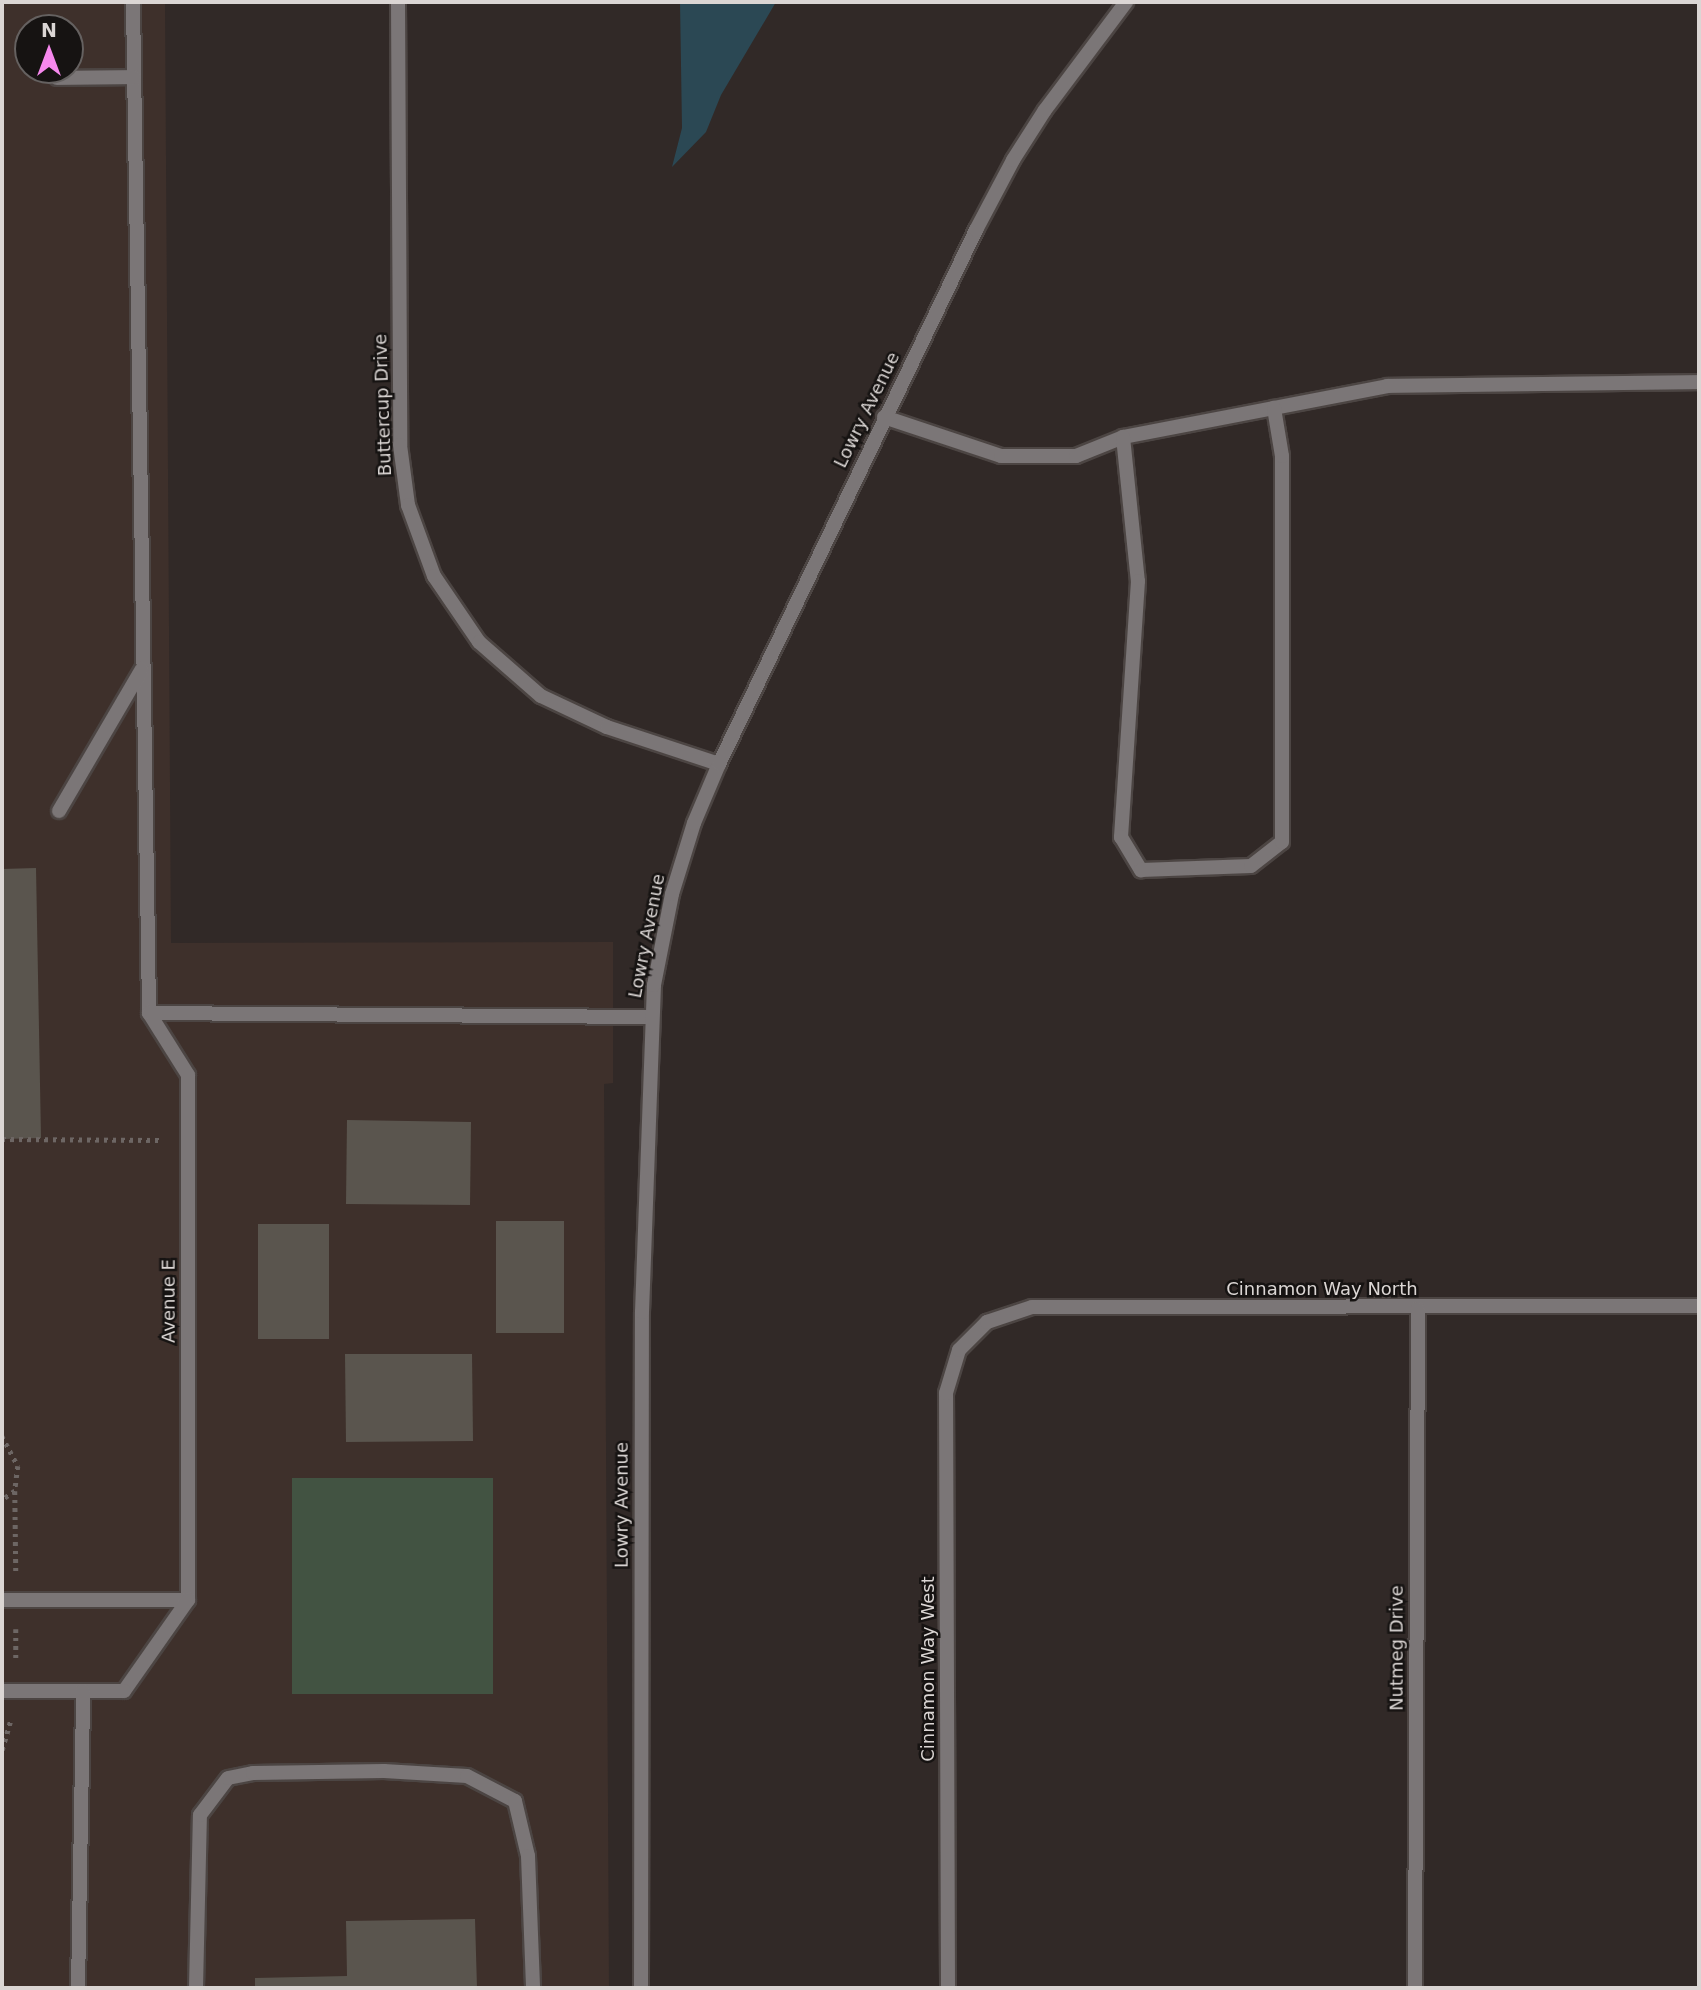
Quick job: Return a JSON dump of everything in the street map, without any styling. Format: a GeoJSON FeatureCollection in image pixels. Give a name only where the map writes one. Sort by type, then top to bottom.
{"type":"FeatureCollection","features":[{"type":"Feature","properties":{"kind":"street"},"geometry":{"type":"LineString","coordinates":[[134,2],[149,1013],[652,1017]]}},
{"type":"Feature","properties":{"kind":"street","name":"Buttercup Drive"},"geometry":{"type":"LineString","coordinates":[[398,2],[400,445],[408,505],[434,576],[479,642],[541,696],[607,727],[719,764]]}},
{"type":"Feature","properties":{"kind":"street","name":"Lowry Avenue"},"geometry":{"type":"LineString","coordinates":[[641,1988],[642,1312],[654,985],[673,894],[694,823],[719,764],[884,417],[1013,160],[1126,2]]}},
{"type":"Feature","properties":{"kind":"street"},"geometry":{"type":"LineString","coordinates":[[84,78],[134,77]]}},
{"type":"Feature","properties":{"kind":"street"},"geometry":{"type":"LineString","coordinates":[[884,417],[1001,456],[1076,456],[1123,437],[1388,386],[1699,383]]}},
{"type":"Feature","properties":{"kind":"street"},"geometry":{"type":"LineString","coordinates":[[1123,437],[1138,582],[1121,837],[1141,870],[1251,866],[1282,842],[1284,817],[1282,456],[1274,408]]}},
{"type":"Feature","properties":{"kind":"street"},"geometry":{"type":"LineString","coordinates":[[59,811],[143,668]]}},
{"type":"Feature","properties":{"kind":"street","name":"Avenue E"},"geometry":{"type":"LineString","coordinates":[[149,1013],[188,1075],[188,1600]]}},
{"type":"Feature","properties":{"kind":"street","name":"Cinnamon Way North"},"geometry":{"type":"LineString","coordinates":[[959,1350],[987,1322],[1032,1307],[1419,1309],[1699,1306]]}},
{"type":"Feature","properties":{"kind":"street","name":"Nutmeg Drive"},"geometry":{"type":"LineString","coordinates":[[1415,1988],[1419,1309]]}},
{"type":"Feature","properties":{"kind":"street","name":"Cinnamon Way West"},"geometry":{"type":"LineString","coordinates":[[948,1988],[946,1394],[959,1350]]}},
{"type":"Feature","properties":{"kind":"street"},"geometry":{"type":"LineString","coordinates":[[2,1600],[188,1600]]}},
{"type":"Feature","properties":{"kind":"street"},"geometry":{"type":"LineString","coordinates":[[2,1691],[124,1691],[188,1600]]}},
{"type":"Feature","properties":{"kind":"street"},"geometry":{"type":"LineString","coordinates":[[78,1988],[83,1691]]}},
{"type":"Feature","properties":{"kind":"street"},"geometry":{"type":"LineString","coordinates":[[196,1988],[200,1815],[228,1778],[253,1773],[384,1771],[467,1776],[514,1801],[528,1856],[533,1988]]}},
{"type":"Feature","properties":{"kind":"path"},"geometry":{"type":"LineString","coordinates":[[2,1139],[188,1141]]}},
{"type":"Feature","properties":{"kind":"path"},"geometry":{"type":"LineString","coordinates":[[2,1436],[18,1466],[15,1491],[2,1500]]}},
{"type":"Feature","properties":{"kind":"shaded area"},"geometry":{"type":"Polygon","coordinates":[[[2,2],[165,2],[171,943],[613,942],[613,1083],[604,1084],[609,1988],[2,1988],[2,2]]]}},
{"type":"Feature","properties":{"kind":"green space"},"geometry":{"type":"Polygon","coordinates":[[[292,1478],[493,1478],[493,1694],[292,1694],[292,1478]]]}},
{"type":"Feature","properties":{"kind":"water"},"geometry":{"type":"Polygon","coordinates":[[[680,2],[776,2],[721,95],[706,132],[672,167],[682,128],[680,2]]]}},
{"type":"Feature","properties":{"kind":"building"},"geometry":{"type":"Polygon","coordinates":[[[36,868],[41,1138],[2,1139],[2,869],[36,868]]]}},
{"type":"Feature","properties":{"kind":"building"},"geometry":{"type":"Polygon","coordinates":[[[347,1120],[471,1122],[470,1205],[346,1204],[347,1120]]]}},
{"type":"Feature","properties":{"kind":"building"},"geometry":{"type":"Polygon","coordinates":[[[496,1221],[564,1221],[564,1333],[496,1333],[496,1221]]]}},
{"type":"Feature","properties":{"kind":"building"},"geometry":{"type":"Polygon","coordinates":[[[258,1224],[329,1224],[329,1339],[258,1339],[258,1224]]]}},
{"type":"Feature","properties":{"kind":"building"},"geometry":{"type":"Polygon","coordinates":[[[345,1354],[472,1354],[473,1441],[346,1442],[345,1354]]]}},
{"type":"Feature","properties":{"kind":"building"},"geometry":{"type":"Polygon","coordinates":[[[475,1919],[477,1988],[255,1988],[255,1978],[347,1976],[346,1921],[475,1919]]]}}]}
